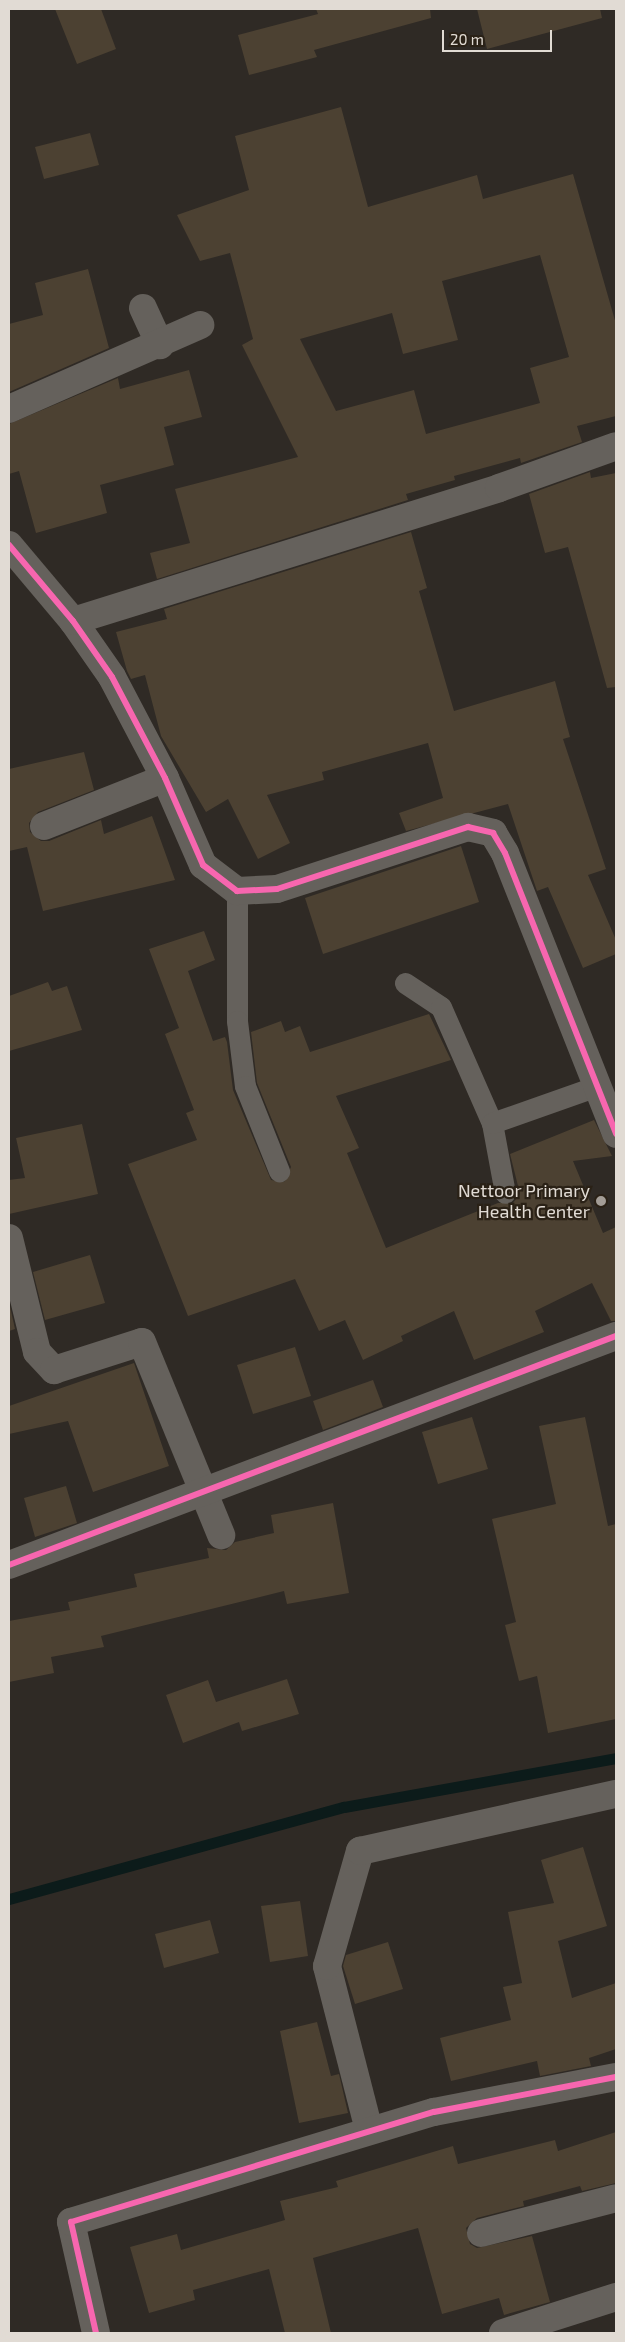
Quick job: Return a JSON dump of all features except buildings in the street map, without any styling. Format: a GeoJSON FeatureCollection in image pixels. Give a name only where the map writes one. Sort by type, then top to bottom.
{"type":"FeatureCollection","features":[{"type":"Feature","properties":{"kind":"street"},"geometry":{"type":"LineString","coordinates":[[143,308],[160,345]]}},
{"type":"Feature","properties":{"kind":"street"},"geometry":{"type":"LineString","coordinates":[[9,410],[160,345],[200,325]]}},
{"type":"Feature","properties":{"kind":"street"},"geometry":{"type":"LineString","coordinates":[[73,621],[500,488],[616,446]]}},
{"type":"Feature","properties":{"kind":"street"},"geometry":{"type":"LineString","coordinates":[[9,545],[73,621],[112,677],[165,778],[203,866],[237,891],[277,889],[468,827],[493,833],[616,1134]]}},
{"type":"Feature","properties":{"kind":"street"},"geometry":{"type":"LineString","coordinates":[[44,826],[165,778]]}},
{"type":"Feature","properties":{"kind":"street"},"geometry":{"type":"LineString","coordinates":[[9,1238],[37,1352],[54,1370],[142,1342],[221,1534]]}},
{"type":"Feature","properties":{"kind":"street"},"geometry":{"type":"LineString","coordinates":[[9,1565],[615,1340]]}},
{"type":"Feature","properties":{"kind":"street"},"geometry":{"type":"LineString","coordinates":[[369,2130],[327,1966],[360,1851],[616,1794]]}},
{"type":"Feature","properties":{"kind":"street"},"geometry":{"type":"LineString","coordinates":[[96,2333],[71,2222],[369,2130],[434,2112],[616,2077]]}},
{"type":"Feature","properties":{"kind":"street"},"geometry":{"type":"LineString","coordinates":[[481,2233],[616,2198]]}},
{"type":"Feature","properties":{"kind":"street"},"geometry":{"type":"LineString","coordinates":[[503,2333],[616,2297]]}},
{"type":"Feature","properties":{"kind":"lane"},"geometry":{"type":"LineString","coordinates":[[237,891],[237,1003],[245,1086],[279,1171]]}},
{"type":"Feature","properties":{"kind":"lane"},"geometry":{"type":"LineString","coordinates":[[405,983],[441,1007],[492,1122],[505,1193]]}},
{"type":"Feature","properties":{"kind":"lane"},"geometry":{"type":"LineString","coordinates":[[492,1122],[597,1086]]}},
{"type":"Feature","properties":{"kind":"waterway"},"geometry":{"type":"LineString","coordinates":[[9,1899],[344,1807],[616,1758]]}},
{"type":"Feature","properties":{"kind":"cycle path"},"geometry":{"type":"LineString","coordinates":[[9,545],[73,621],[112,677],[165,778],[203,865],[237,891],[277,889],[468,827],[493,833],[505,853],[616,1134]]}},
{"type":"Feature","properties":{"kind":"cycle path"},"geometry":{"type":"LineString","coordinates":[[9,1565],[616,1336]]}},
{"type":"Feature","properties":{"kind":"cycle path"},"geometry":{"type":"LineString","coordinates":[[96,2333],[71,2222],[434,2112],[616,2077]]}},
{"type":"Feature","properties":{"kind":"place","name":"Nettoor Primary Health Center"},"geometry":{"type":"Point","coordinates":[601,1201]}}]}
